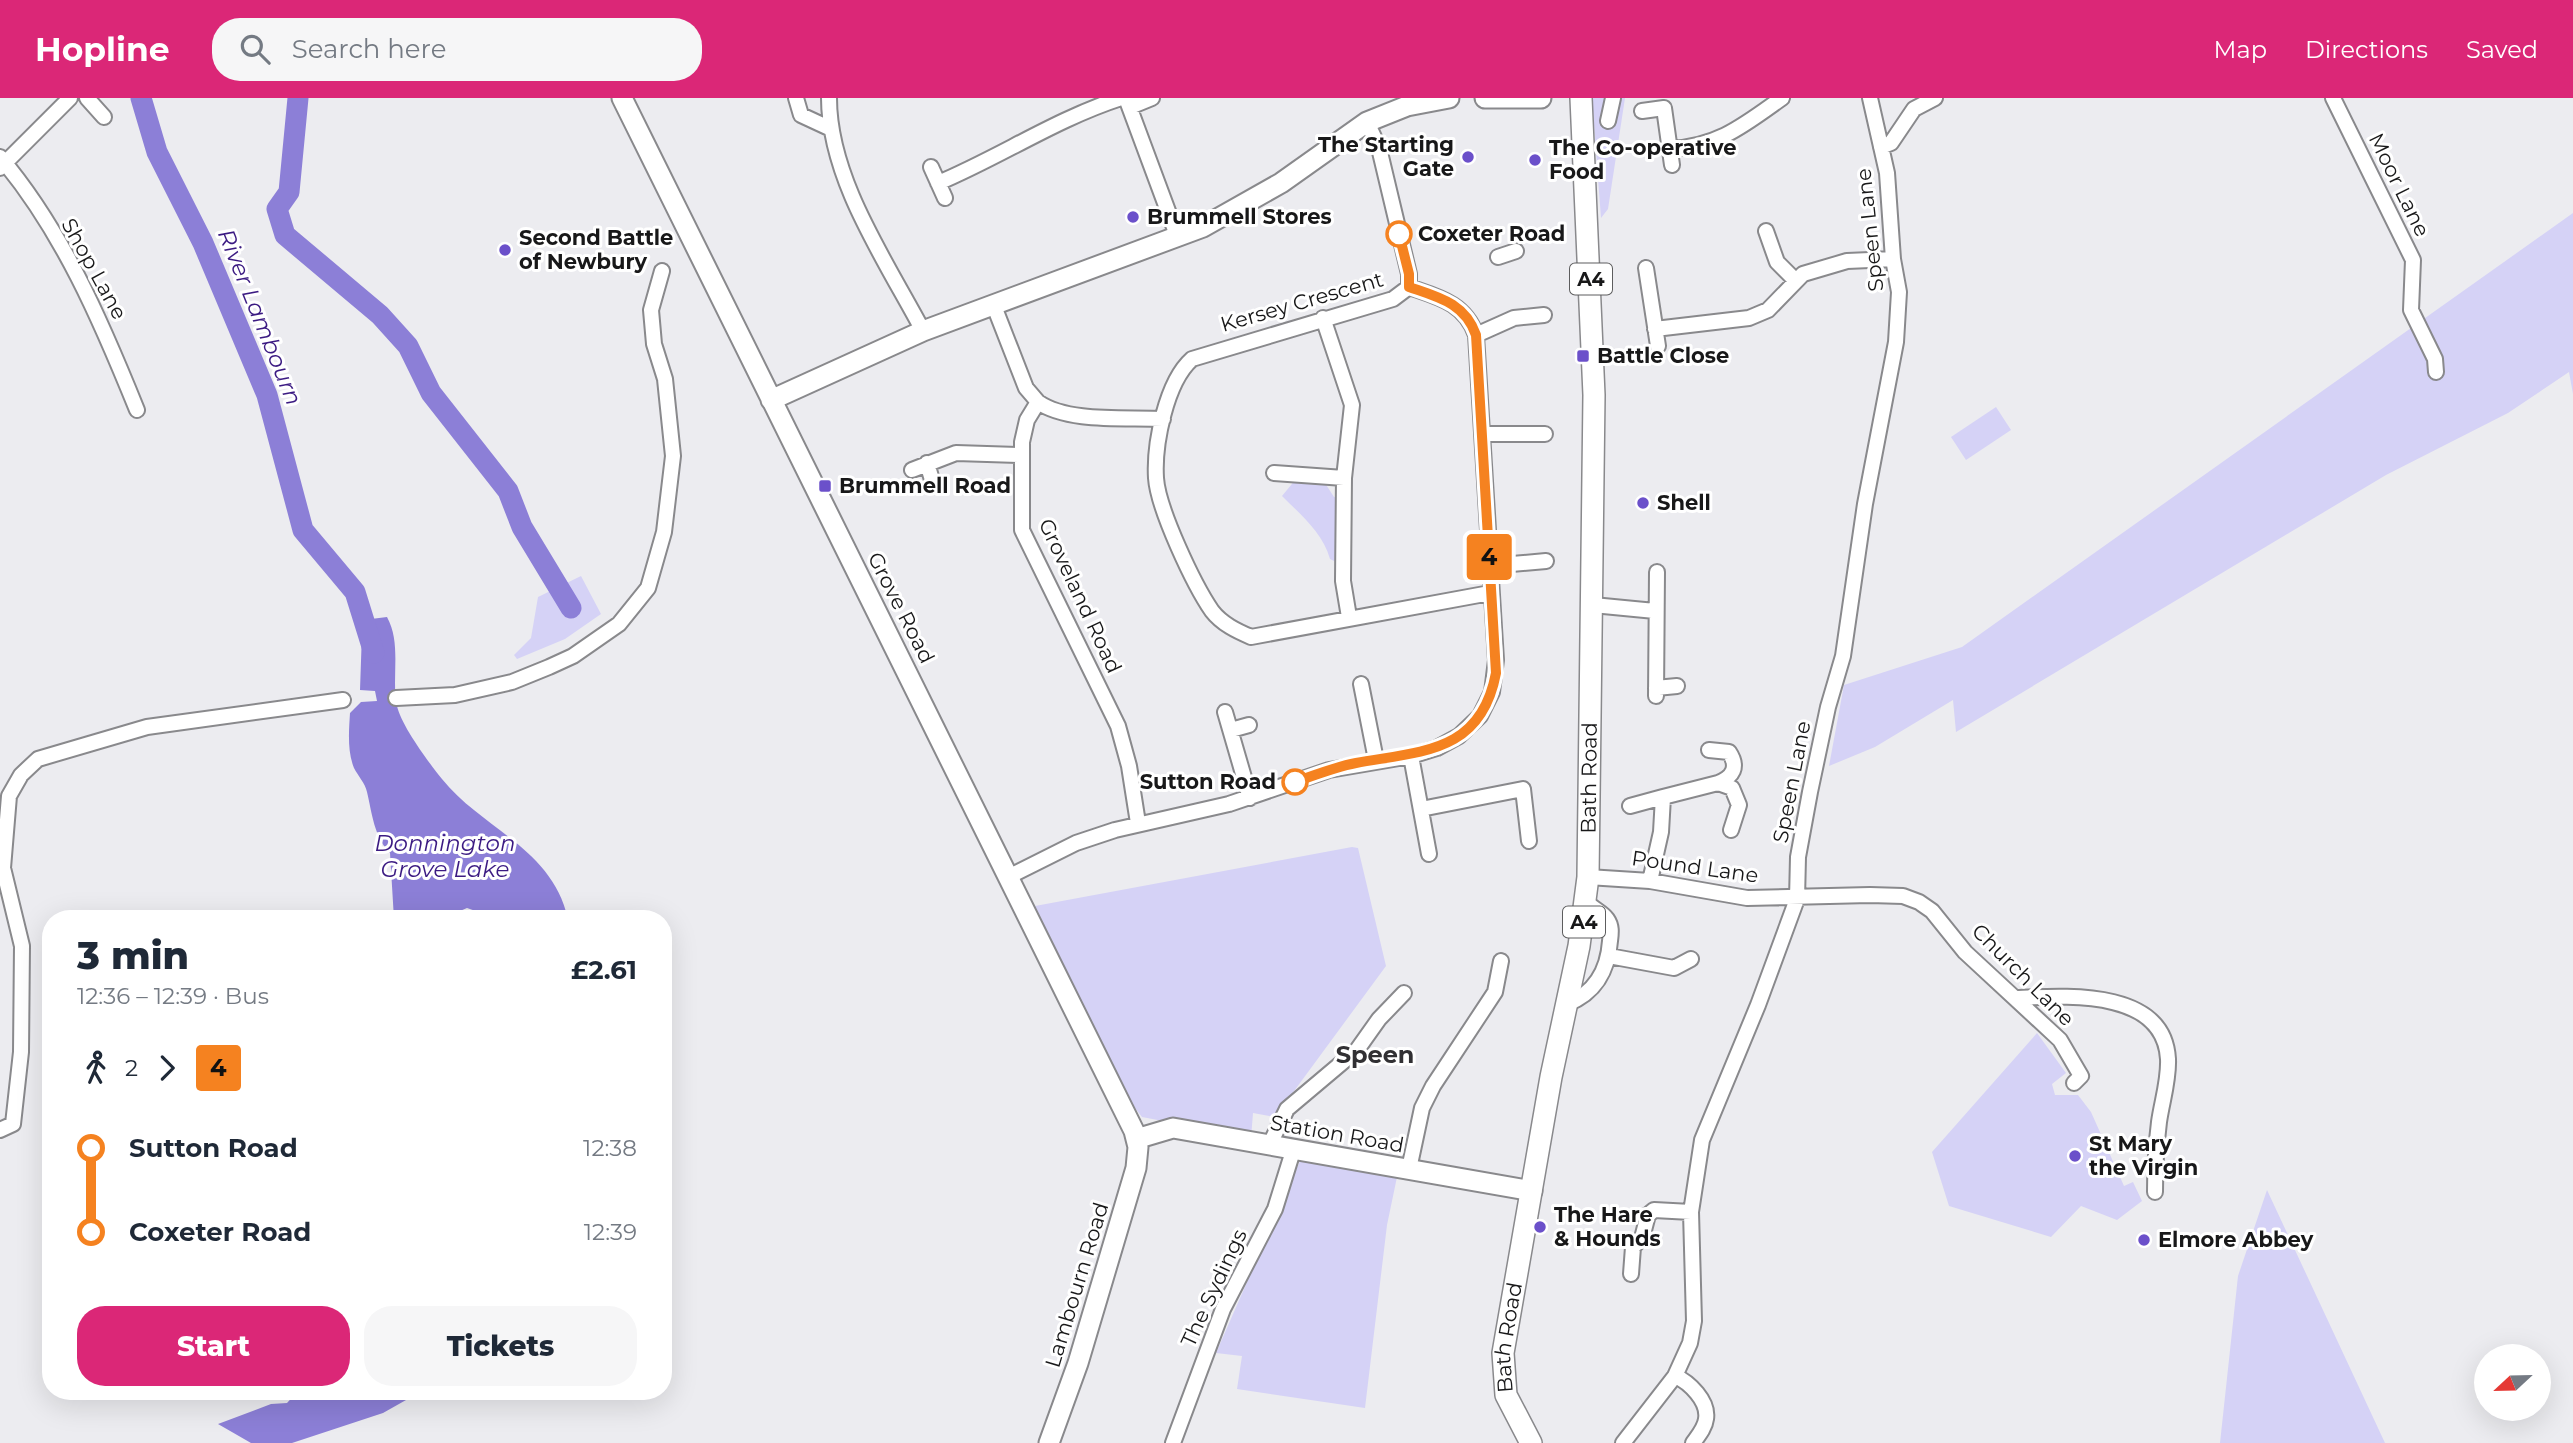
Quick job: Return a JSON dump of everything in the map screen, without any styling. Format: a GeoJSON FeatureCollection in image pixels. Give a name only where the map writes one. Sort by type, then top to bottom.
{"type":"FeatureCollection","features":[{"type":"Feature","properties":{"kind":"main road","name":"Bath Road"},"geometry":{"type":"LineString","coordinates":[[1531,1443],[1510,1405],[1502,1364],[1587,902],[1588,877],[1593,356],[1581,98]]}},
{"type":"Feature","properties":{"kind":"street"},"geometry":{"type":"LineString","coordinates":[[2,163],[70,98]]}},
{"type":"Feature","properties":{"kind":"street"},"geometry":{"type":"LineString","coordinates":[[87,98],[104,117]]}},
{"type":"Feature","properties":{"kind":"street","name":"Grove Road"},"geometry":{"type":"LineString","coordinates":[[622,98],[1136,1139]]}},
{"type":"Feature","properties":{"kind":"street"},"geometry":{"type":"LineString","coordinates":[[796,98],[801,114],[829,128]]}},
{"type":"Feature","properties":{"kind":"street"},"geometry":{"type":"LineString","coordinates":[[829,98],[829,128],[847,187],[923,331]]}},
{"type":"Feature","properties":{"kind":"street"},"geometry":{"type":"LineString","coordinates":[[938,183],[986,163],[1061,121],[1126,101],[1152,98]]}},
{"type":"Feature","properties":{"kind":"street"},"geometry":{"type":"LineString","coordinates":[[772,400],[923,331],[1178,238],[1262,195],[1367,122],[1407,106],[1448,98]]}},
{"type":"Feature","properties":{"kind":"street"},"geometry":{"type":"LineString","coordinates":[[1485,98],[1541,98]]}},
{"type":"Feature","properties":{"kind":"street"},"geometry":{"type":"LineString","coordinates":[[1608,121],[1613,98]]}},
{"type":"Feature","properties":{"kind":"street"},"geometry":{"type":"LineString","coordinates":[[1669,149],[1719,139],[1737,132],[1782,98]]}},
{"type":"Feature","properties":{"kind":"street","name":"Speen Lane"},"geometry":{"type":"LineString","coordinates":[[1623,1443],[1675,1376],[1690,1343],[1694,1321],[1691,1212],[1702,1140],[1758,1005],[1797,899],[1798,857],[1828,706],[1843,656],[1865,504],[1896,342],[1899,292],[1893,259],[1887,173],[1870,98]]}},
{"type":"Feature","properties":{"kind":"street"},"geometry":{"type":"LineString","coordinates":[[1881,147],[1891,143],[1914,109],[1935,98]]}},
{"type":"Feature","properties":{"kind":"street","name":"Moor Lane"},"geometry":{"type":"LineString","coordinates":[[2333,98],[2413,260],[2411,310],[2435,359],[2436,372]]}},
{"type":"Feature","properties":{"kind":"street"},"geometry":{"type":"LineString","coordinates":[[1126,101],[1178,238]]}},
{"type":"Feature","properties":{"kind":"street"},"geometry":{"type":"LineString","coordinates":[[1642,111],[1664,108],[1672,165]]}},
{"type":"Feature","properties":{"kind":"street"},"geometry":{"type":"LineString","coordinates":[[1367,122],[1386,174],[1409,274],[1409,287]]}},
{"type":"Feature","properties":{"kind":"street","name":"Shop Lane"},"geometry":{"type":"LineString","coordinates":[[2,163],[16,175],[83,285],[137,410]]}},
{"type":"Feature","properties":{"kind":"street"},"geometry":{"type":"LineString","coordinates":[[931,167],[945,198]]}},
{"type":"Feature","properties":{"kind":"street"},"geometry":{"type":"LineString","coordinates":[[1765,240],[1777,262],[1795,280]]}},
{"type":"Feature","properties":{"kind":"street"},"geometry":{"type":"LineString","coordinates":[[1498,257],[1516,251]]}},
{"type":"Feature","properties":{"kind":"street"},"geometry":{"type":"LineString","coordinates":[[1656,328],[1749,318],[1768,310],[1795,280],[1825,266],[1871,258],[1893,259]]}},
{"type":"Feature","properties":{"kind":"street"},"geometry":{"type":"LineString","coordinates":[[396,698],[455,695],[512,681],[549,667],[573,656],[619,624],[648,588],[664,532],[673,456],[666,379],[654,344],[651,310],[662,271]]}},
{"type":"Feature","properties":{"kind":"street"},"geometry":{"type":"LineString","coordinates":[[1651,277],[1658,346]]}},
{"type":"Feature","properties":{"kind":"street","name":"Kersey Crescent"},"geometry":{"type":"LineString","coordinates":[[1476,335],[1471,321],[1453,304],[1409,287],[1393,299],[1192,359],[1174,380],[1163,419],[1156,479],[1174,536],[1212,611],[1230,628],[1251,637],[1490,593]]}},
{"type":"Feature","properties":{"kind":"street"},"geometry":{"type":"LineString","coordinates":[[994,306],[1026,388],[1038,402],[1054,411],[1073,415],[1163,419]]}},
{"type":"Feature","properties":{"kind":"street"},"geometry":{"type":"LineString","coordinates":[[1008,877],[1076,843],[1138,823],[1250,798],[1329,770],[1376,760],[1410,757],[1460,736],[1480,716],[1487,704],[1496,673],[1476,335],[1514,318],[1544,315]]}},
{"type":"Feature","properties":{"kind":"street"},"geometry":{"type":"LineString","coordinates":[[1323,318],[1352,405],[1344,478],[1343,581],[1349,617]]}},
{"type":"Feature","properties":{"kind":"street","name":"Groveland Road"},"geometry":{"type":"LineString","coordinates":[[1038,402],[1027,420],[1021,455],[1020,519],[1026,541],[1115,703],[1138,823]]}},
{"type":"Feature","properties":{"kind":"street"},"geometry":{"type":"LineString","coordinates":[[1482,434],[1545,434]]}},
{"type":"Feature","properties":{"kind":"street"},"geometry":{"type":"LineString","coordinates":[[912,470],[956,453],[1021,455]]}},
{"type":"Feature","properties":{"kind":"street"},"geometry":{"type":"LineString","coordinates":[[927,463],[932,480]]}},
{"type":"Feature","properties":{"kind":"street"},"geometry":{"type":"LineString","coordinates":[[1274,473],[1344,478]]}},
{"type":"Feature","properties":{"kind":"street"},"geometry":{"type":"LineString","coordinates":[[1489,566],[1546,561]]}},
{"type":"Feature","properties":{"kind":"street"},"geometry":{"type":"LineString","coordinates":[[1657,572],[1656,692],[1677,687]]}},
{"type":"Feature","properties":{"kind":"street"},"geometry":{"type":"LineString","coordinates":[[1592,605],[1655,611]]}},
{"type":"Feature","properties":{"kind":"street"},"geometry":{"type":"LineString","coordinates":[[1361,684],[1376,760]]}},
{"type":"Feature","properties":{"kind":"street"},"geometry":{"type":"LineString","coordinates":[[0,1130],[13,1124],[21,1052],[22,946],[3,868],[9,796],[21,775],[38,759],[147,727],[344,700]]}},
{"type":"Feature","properties":{"kind":"street"},"geometry":{"type":"LineString","coordinates":[[1225,712],[1250,798]]}},
{"type":"Feature","properties":{"kind":"street"},"geometry":{"type":"LineString","coordinates":[[1231,730],[1249,725]]}},
{"type":"Feature","properties":{"kind":"street"},"geometry":{"type":"LineString","coordinates":[[1630,806],[1729,779],[1735,770],[1734,759],[1729,752],[1709,750]]}},
{"type":"Feature","properties":{"kind":"street"},"geometry":{"type":"LineString","coordinates":[[1410,757],[1429,854]]}},
{"type":"Feature","properties":{"kind":"street"},"geometry":{"type":"LineString","coordinates":[[1718,783],[1732,788],[1739,805],[1731,830]]}},
{"type":"Feature","properties":{"kind":"street"},"geometry":{"type":"LineString","coordinates":[[1420,809],[1523,789],[1530,841]]}},
{"type":"Feature","properties":{"kind":"street"},"geometry":{"type":"LineString","coordinates":[[1650,881],[1661,832],[1663,797]]}},
{"type":"Feature","properties":{"kind":"street","name":"Pound Lane"},"geometry":{"type":"LineString","coordinates":[[1588,877],[1650,881],[1747,898],[1797,899]]}},
{"type":"Feature","properties":{"kind":"street","name":"Church Lane"},"geometry":{"type":"LineString","coordinates":[[1797,899],[1881,895],[1903,896],[1919,902],[1932,911],[1965,952],[2060,1040],[2081,1076],[2074,1083]]}},
{"type":"Feature","properties":{"kind":"street"},"geometry":{"type":"LineString","coordinates":[[1567,1004],[1580,999],[1595,984],[1609,956],[1611,929],[1607,918],[1594,911],[1587,902]]}},
{"type":"Feature","properties":{"kind":"street"},"geometry":{"type":"LineString","coordinates":[[1609,956],[1674,968],[1691,959]]}},
{"type":"Feature","properties":{"kind":"street"},"geometry":{"type":"LineString","coordinates":[[1409,1169],[1422,1108],[1433,1086],[1502,993],[1501,961]]}},
{"type":"Feature","properties":{"kind":"street"},"geometry":{"type":"LineString","coordinates":[[1269,1146],[1287,1109],[1357,1050],[1379,1019],[1404,993]]}},
{"type":"Feature","properties":{"kind":"street"},"geometry":{"type":"LineString","coordinates":[[2016,998],[2116,1001],[2140,1011],[2158,1031],[2168,1056],[2155,1159],[2155,1192]]}},
{"type":"Feature","properties":{"kind":"street","name":"Station Road"},"geometry":{"type":"LineString","coordinates":[[1136,1139],[1173,1128],[1532,1191]]}},
{"type":"Feature","properties":{"kind":"street","name":"Lambourn Road"},"geometry":{"type":"LineString","coordinates":[[1049,1443],[1078,1363],[1136,1168],[1136,1139]]}},
{"type":"Feature","properties":{"kind":"street","name":"The Sydings"},"geometry":{"type":"LineString","coordinates":[[1173,1443],[1223,1309],[1275,1209],[1293,1151]]}},
{"type":"Feature","properties":{"kind":"street"},"geometry":{"type":"LineString","coordinates":[[1631,1274],[1633,1247],[1642,1238],[1648,1214],[1654,1210],[1691,1212]]}},
{"type":"Feature","properties":{"kind":"street"},"geometry":{"type":"LineString","coordinates":[[1675,1376],[1686,1381],[1711,1416],[1693,1443]]}},
{"type":"Feature","properties":{"kind":"shaded area"},"geometry":{"type":"Polygon","coordinates":[[[1592,98],[1625,98],[1608,209],[1601,218],[1592,98]]]}},
{"type":"Feature","properties":{"kind":"shaded area"},"geometry":{"type":"Polygon","coordinates":[[[2573,213],[2573,394],[2569,372],[2508,413],[2386,475],[1956,732],[1953,700],[1875,747],[1829,766],[1844,685],[1962,647],[2573,213]]]}},
{"type":"Feature","properties":{"kind":"shaded area"},"geometry":{"type":"Polygon","coordinates":[[[1996,407],[2011,430],[1966,460],[1951,437],[1996,407]]]}},
{"type":"Feature","properties":{"kind":"shaded area"},"geometry":{"type":"Polygon","coordinates":[[[1296,479],[1323,480],[1334,497],[1340,497],[1336,562],[1330,559],[1310,524],[1282,496],[1296,479]]]}},
{"type":"Feature","properties":{"kind":"shaded area"},"geometry":{"type":"Polygon","coordinates":[[[581,576],[601,614],[565,639],[517,659],[514,655],[531,638],[538,597],[581,576]]]}},
{"type":"Feature","properties":{"kind":"shaded area"},"geometry":{"type":"Polygon","coordinates":[[[1358,848],[1386,966],[1275,1117],[1253,1113],[1251,1138],[1142,1117],[1131,1103],[1035,906],[1358,848]]]}},
{"type":"Feature","properties":{"kind":"shaded area"},"geometry":{"type":"Polygon","coordinates":[[[2037,1033],[2066,1073],[2052,1084],[2055,1095],[2078,1095],[2091,1112],[2124,1186],[2133,1182],[2142,1201],[2117,1220],[2081,1206],[2051,1237],[1949,1206],[1932,1152],[2037,1033]]]}},
{"type":"Feature","properties":{"kind":"shaded area"},"geometry":{"type":"Polygon","coordinates":[[[1300,1161],[1397,1177],[1387,1225],[1365,1408],[1237,1389],[1242,1356],[1216,1353],[1300,1161]]]}},
{"type":"Feature","properties":{"kind":"shaded area"},"geometry":{"type":"Polygon","coordinates":[[[2267,1190],[2385,1443],[2220,1443],[2238,1276],[2267,1190]]]}},
{"type":"Feature","properties":{"kind":"water","name":"Donnington Grove Lake"},"geometry":{"type":"Polygon","coordinates":[[[387,617],[391,627],[395,650],[397,706],[423,754],[458,796],[532,857],[547,874],[560,895],[565,910],[393,910],[390,853],[377,832],[366,789],[350,755],[350,713],[361,702],[377,701],[375,691],[360,690],[362,632],[371,619],[387,617]]]}},
{"type":"Feature","properties":{"kind":"water"},"geometry":{"type":"Polygon","coordinates":[[[290,1400],[406,1400],[383,1413],[292,1443],[251,1443],[218,1424],[271,1404],[287,1403],[290,1400]]]}},
{"type":"Feature","properties":{"kind":"waterway","name":"River Lambourn"},"geometry":{"type":"LineString","coordinates":[[141,98],[157,152],[203,243],[267,395],[303,530],[355,592],[374,653]]}},
{"type":"Feature","properties":{"kind":"waterway"},"geometry":{"type":"LineString","coordinates":[[298,98],[289,192],[277,209],[285,235],[380,315],[408,346],[431,393],[508,491],[522,527],[571,608]]}},
{"type":"Feature","properties":{"kind":"bus line","name":"4"},"geometry":{"type":"LineString","coordinates":[[1295,782],[1352,764],[1410,757],[1449,742],[1469,729],[1480,716],[1492,692],[1496,673],[1476,335],[1471,321],[1453,304],[1446,299],[1409,287],[1409,274],[1399,234]]}},
{"type":"Feature","properties":{"kind":"place","name":"The Starting Gate"},"geometry":{"type":"Point","coordinates":[1468,157]}},
{"type":"Feature","properties":{"kind":"place","name":"The Co-operative Food"},"geometry":{"type":"Point","coordinates":[1535,160]}},
{"type":"Feature","properties":{"kind":"place","name":"Brummell Stores"},"geometry":{"type":"Point","coordinates":[1133,217]}},
{"type":"Feature","properties":{"kind":"place","name":"Coxeter Road"},"geometry":{"type":"Point","coordinates":[1399,234]}},
{"type":"Feature","properties":{"kind":"place","name":"Second Battle of Newbury"},"geometry":{"type":"Point","coordinates":[505,250]}},
{"type":"Feature","properties":{"kind":"place","name":"Battle Close"},"geometry":{"type":"Point","coordinates":[1583,356]}},
{"type":"Feature","properties":{"kind":"place","name":"Brummell Road"},"geometry":{"type":"Point","coordinates":[825,486]}},
{"type":"Feature","properties":{"kind":"place","name":"Shell"},"geometry":{"type":"Point","coordinates":[1643,503]}},
{"type":"Feature","properties":{"kind":"place","name":"Sutton Road"},"geometry":{"type":"Point","coordinates":[1295,782]}},
{"type":"Feature","properties":{"kind":"place","name":"St Mary the Virgin"},"geometry":{"type":"Point","coordinates":[2075,1156]}},
{"type":"Feature","properties":{"kind":"place","name":"The Hare & Hounds"},"geometry":{"type":"Point","coordinates":[1540,1227]}},
{"type":"Feature","properties":{"kind":"place","name":"Elmore Abbey"},"geometry":{"type":"Point","coordinates":[2144,1240]}},
{"type":"Feature","properties":{"kind":"district","name":"Speen"},"geometry":{"type":"Point","coordinates":[1375,1055]}}]}
